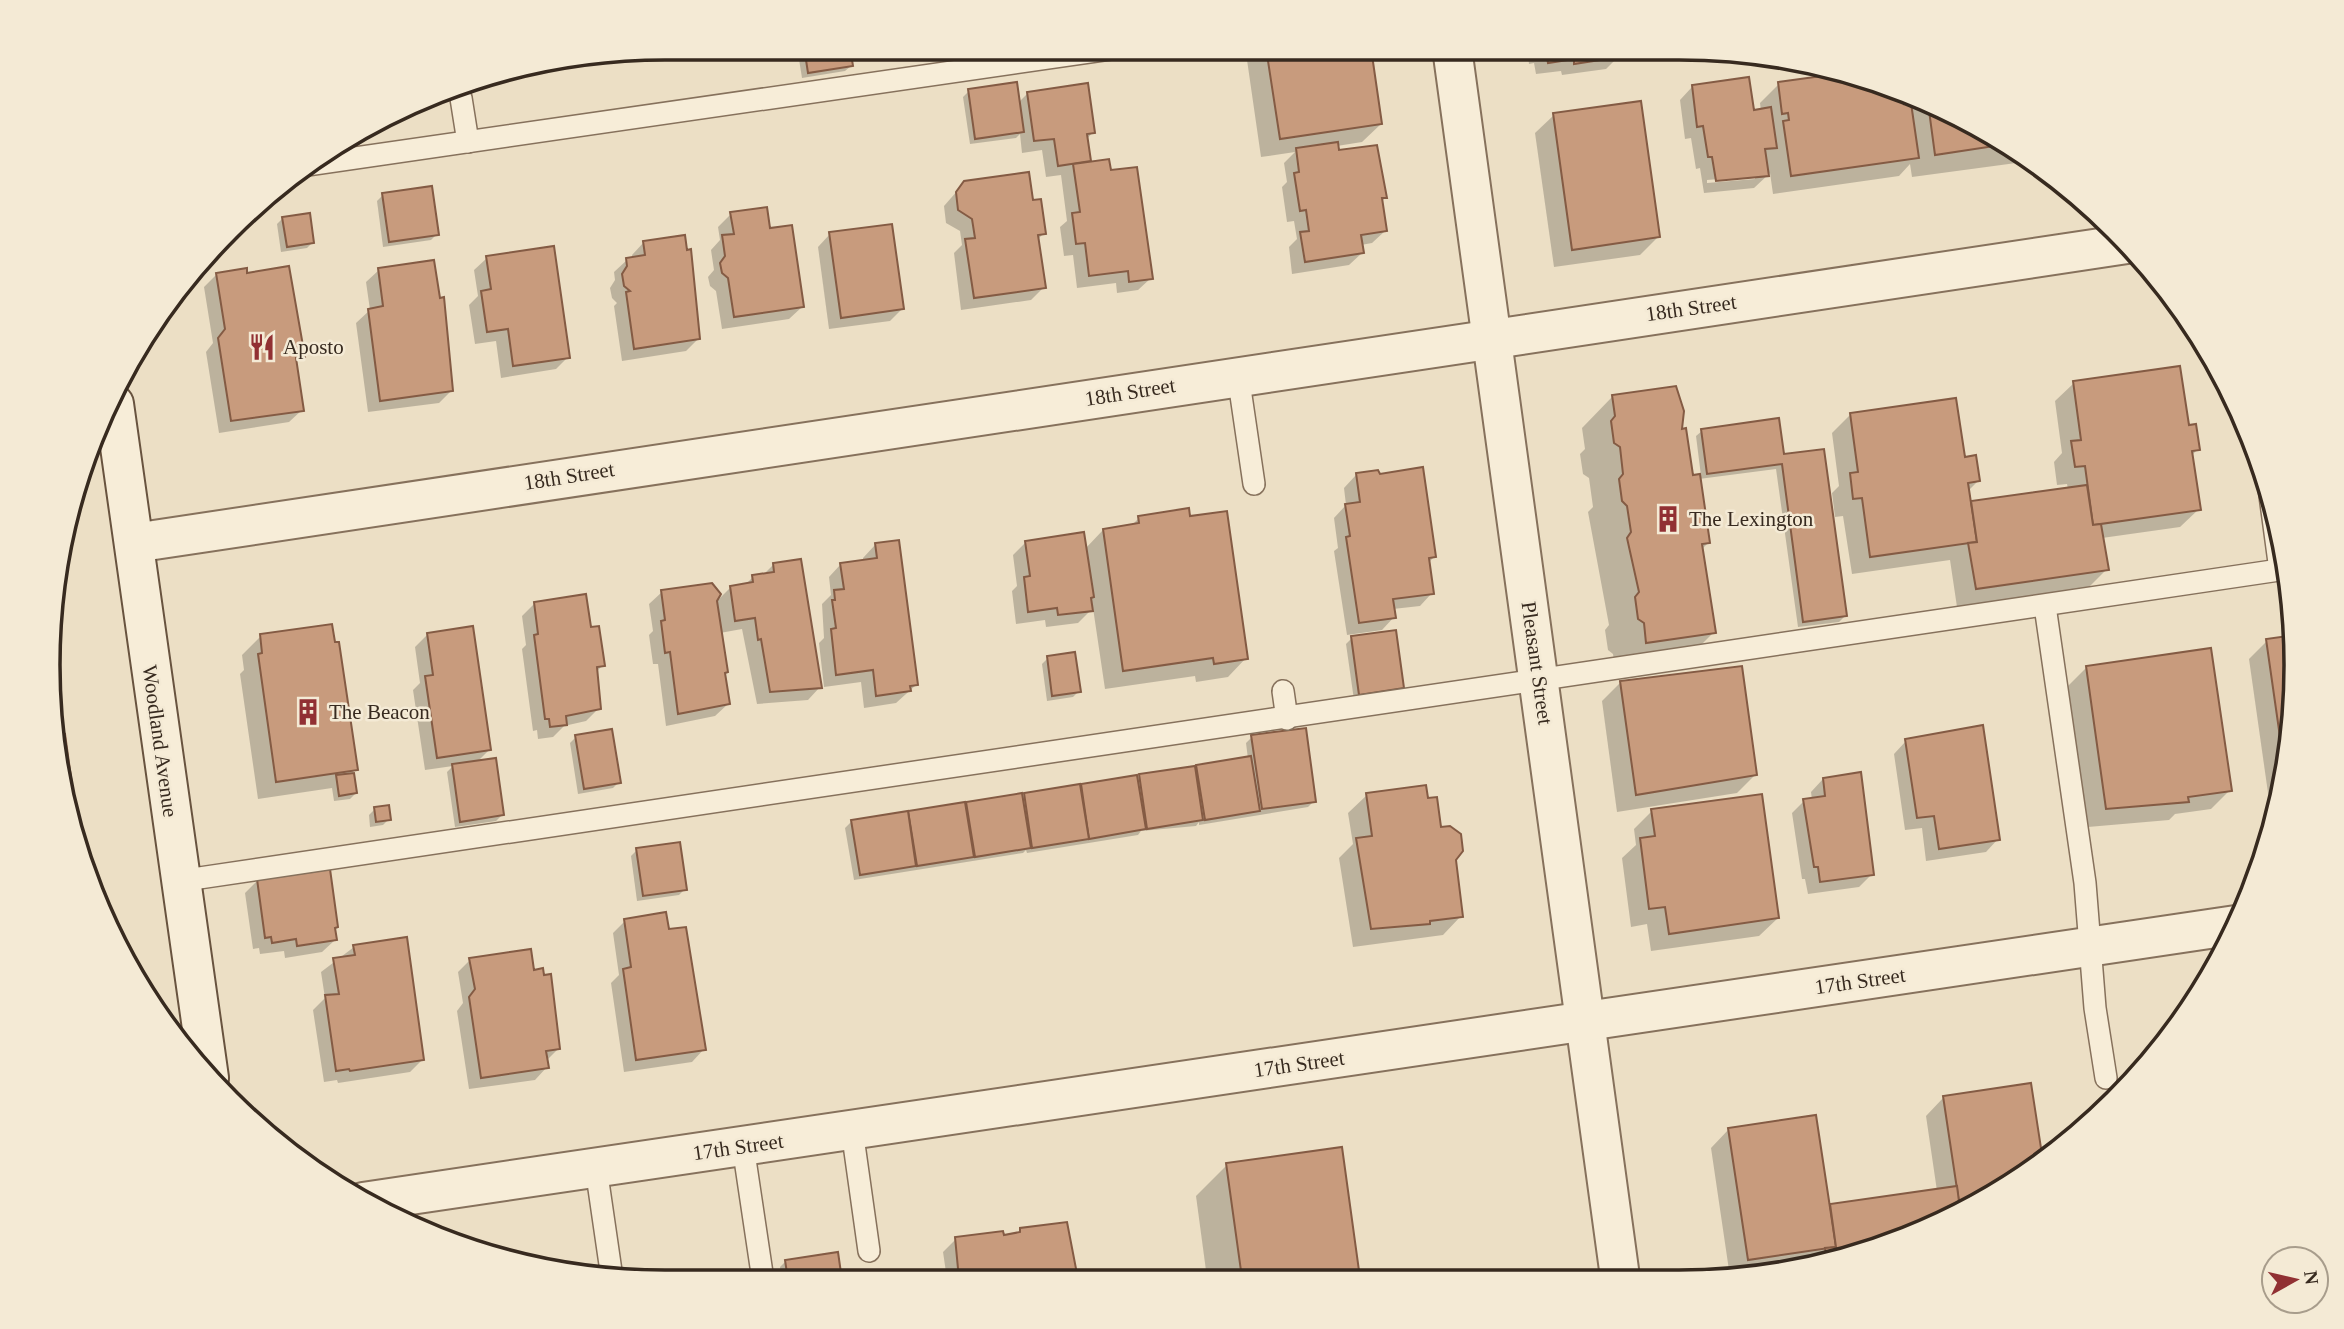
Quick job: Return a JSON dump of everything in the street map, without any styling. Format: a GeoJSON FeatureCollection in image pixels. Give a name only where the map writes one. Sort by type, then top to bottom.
{"type":"FeatureCollection","features":[{"type":"Feature","properties":{"kind":"street","name":"Pleasant Street"},"geometry":{"type":"LineString","coordinates":[[1454,60],[1619,1270]]}},
{"type":"Feature","properties":{"kind":"street","name":"18th Street"},"geometry":{"type":"LineString","coordinates":[[134,543],[1238,375],[2115,246]]}},
{"type":"Feature","properties":{"kind":"street","name":"Woodland Avenue"},"geometry":{"type":"LineString","coordinates":[[115,412],[206,1058]]}},
{"type":"Feature","properties":{"kind":"street","name":"17th Street"},"geometry":{"type":"LineString","coordinates":[[383,1199],[2224,927]]}},
{"type":"Feature","properties":{"kind":"lane"},"geometry":{"type":"LineString","coordinates":[[326,162],[1034,60]]}},
{"type":"Feature","properties":{"kind":"lane"},"geometry":{"type":"LineString","coordinates":[[461,98],[468,142]]}},
{"type":"Feature","properties":{"kind":"lane"},"geometry":{"type":"LineString","coordinates":[[1238,375],[1254,484]]}},
{"type":"Feature","properties":{"kind":"lane"},"geometry":{"type":"LineString","coordinates":[[179,881],[2277,571]]}},
{"type":"Feature","properties":{"kind":"lane"},"geometry":{"type":"LineString","coordinates":[[2045,606],[2085,883],[2095,1008],[2106,1077]]}},
{"type":"Feature","properties":{"kind":"lane"},"geometry":{"type":"LineString","coordinates":[[1283,691],[1287,719]]}},
{"type":"Feature","properties":{"kind":"lane"},"geometry":{"type":"LineString","coordinates":[[852,1130],[869,1251]]}},
{"type":"Feature","properties":{"kind":"lane"},"geometry":{"type":"LineString","coordinates":[[743,1146],[762,1270]]}},
{"type":"Feature","properties":{"kind":"lane"},"geometry":{"type":"LineString","coordinates":[[596,1168],[610,1266]]}},
{"type":"Feature","properties":{"kind":"building"},"geometry":{"type":"Polygon","coordinates":[[[806,60],[852,60],[853,66],[808,73],[806,60]]]}},
{"type":"Feature","properties":{"kind":"building"},"geometry":{"type":"Polygon","coordinates":[[[1268,60],[1373,60],[1382,124],[1280,139],[1268,60]]]}},
{"type":"Feature","properties":{"kind":"building"},"geometry":{"type":"Polygon","coordinates":[[[1574,60],[1600,60],[1574,64],[1574,60]]]}},
{"type":"Feature","properties":{"kind":"building"},"geometry":{"type":"Polygon","coordinates":[[[1820,76],[1911,106],[1919,158],[1791,176],[1783,121],[1789,120],[1788,113],[1782,114],[1778,82],[1820,76]]]}},
{"type":"Feature","properties":{"kind":"building"},"geometry":{"type":"Polygon","coordinates":[[[1749,77],[1754,110],[1771,107],[1777,148],[1765,149],[1769,176],[1716,181],[1712,157],[1708,157],[1703,126],[1697,127],[1692,85],[1749,77]]]}},
{"type":"Feature","properties":{"kind":"building"},"geometry":{"type":"Polygon","coordinates":[[[1017,82],[1024,132],[975,139],[968,89],[1017,82]]]}},
{"type":"Feature","properties":{"kind":"building"},"geometry":{"type":"Polygon","coordinates":[[[1088,83],[1095,133],[1087,134],[1091,161],[1058,166],[1054,139],[1034,141],[1027,92],[1088,83]]]}},
{"type":"Feature","properties":{"kind":"building"},"geometry":{"type":"Polygon","coordinates":[[[1641,101],[1660,237],[1572,250],[1553,113],[1641,101]]]}},
{"type":"Feature","properties":{"kind":"building"},"geometry":{"type":"Polygon","coordinates":[[[1930,114],[1991,147],[1935,155],[1930,114]]]}},
{"type":"Feature","properties":{"kind":"building"},"geometry":{"type":"Polygon","coordinates":[[[1338,142],[1339,150],[1377,145],[1387,198],[1382,198],[1387,231],[1361,235],[1364,253],[1305,262],[1300,232],[1309,231],[1306,210],[1300,211],[1294,173],[1299,172],[1296,148],[1338,142]]]}},
{"type":"Feature","properties":{"kind":"building"},"geometry":{"type":"Polygon","coordinates":[[[1109,159],[1111,170],[1137,167],[1153,279],[1129,282],[1128,271],[1089,276],[1085,243],[1076,244],[1072,213],[1080,212],[1073,164],[1109,159]]]}},
{"type":"Feature","properties":{"kind":"building"},"geometry":{"type":"Polygon","coordinates":[[[1029,172],[1033,200],[1041,199],[1046,234],[1038,235],[1046,288],[974,298],[965,239],[975,238],[972,219],[958,210],[956,192],[964,181],[1029,172]]]}},
{"type":"Feature","properties":{"kind":"building"},"geometry":{"type":"Polygon","coordinates":[[[432,186],[439,235],[389,242],[382,193],[432,186]]]}},
{"type":"Feature","properties":{"kind":"building"},"geometry":{"type":"Polygon","coordinates":[[[767,207],[770,228],[792,225],[804,307],[734,317],[728,278],[722,273],[720,263],[725,256],[722,235],[734,234],[730,212],[767,207]]]}},
{"type":"Feature","properties":{"kind":"building"},"geometry":{"type":"Polygon","coordinates":[[[310,213],[314,243],[287,247],[282,217],[310,213]]]}},
{"type":"Feature","properties":{"kind":"building"},"geometry":{"type":"Polygon","coordinates":[[[892,224],[904,309],[841,318],[829,232],[892,224]]]}},
{"type":"Feature","properties":{"kind":"building"},"geometry":{"type":"Polygon","coordinates":[[[685,235],[687,250],[691,249],[700,339],[634,349],[626,292],[630,291],[624,286],[622,274],[627,266],[626,258],[645,255],[643,241],[685,235]]]}},
{"type":"Feature","properties":{"kind":"building"},"geometry":{"type":"Polygon","coordinates":[[[554,246],[570,358],[513,366],[508,329],[487,332],[481,291],[491,289],[486,256],[554,246]]]}},
{"type":"Feature","properties":{"kind":"building"},"geometry":{"type":"Polygon","coordinates":[[[434,260],[440,298],[444,297],[453,391],[380,401],[368,309],[383,306],[378,268],[434,260]]]}},
{"type":"Feature","properties":{"kind":"building","name":"Aposto"},"geometry":{"type":"Polygon","coordinates":[[[289,266],[305,357],[296,358],[304,411],[231,421],[218,338],[225,329],[216,273],[247,268],[247,273],[289,266]]]}},
{"type":"Feature","properties":{"kind":"building"},"geometry":{"type":"Polygon","coordinates":[[[2180,366],[2189,425],[2196,424],[2200,450],[2192,451],[2201,510],[2093,525],[2085,466],[2075,467],[2071,441],[2081,440],[2073,381],[2180,366]]]}},
{"type":"Feature","properties":{"kind":"building","name":"The Lexington"},"geometry":{"type":"Polygon","coordinates":[[[1676,386],[1684,411],[1682,429],[1686,428],[1693,475],[1700,474],[1710,543],[1702,544],[1716,633],[1646,643],[1644,623],[1638,619],[1635,597],[1639,592],[1627,538],[1631,532],[1627,506],[1622,501],[1619,479],[1623,474],[1620,447],[1614,443],[1611,421],[1615,416],[1612,395],[1676,386]]]}},
{"type":"Feature","properties":{"kind":"building"},"geometry":{"type":"Polygon","coordinates":[[[1956,398],[1965,457],[1976,455],[1980,481],[1968,483],[1977,542],[1870,557],[1862,498],[1853,499],[1850,473],[1858,472],[1850,413],[1956,398]]]}},
{"type":"Feature","properties":{"kind":"building"},"geometry":{"type":"Polygon","coordinates":[[[1779,418],[1784,454],[1824,449],[1847,616],[1803,622],[1782,464],[1707,474],[1701,429],[1779,418]]]}},
{"type":"Feature","properties":{"kind":"building"},"geometry":{"type":"Polygon","coordinates":[[[1423,467],[1436,557],[1429,558],[1434,594],[1393,599],[1396,618],[1359,623],[1346,537],[1350,536],[1345,504],[1360,502],[1356,473],[1378,470],[1380,474],[1423,467]]]}},
{"type":"Feature","properties":{"kind":"building"},"geometry":{"type":"Polygon","coordinates":[[[2087,485],[2093,525],[2101,524],[2109,570],[1976,589],[1968,543],[1977,542],[1971,501],[2087,485]]]}},
{"type":"Feature","properties":{"kind":"building"},"geometry":{"type":"Polygon","coordinates":[[[1189,508],[1190,516],[1227,511],[1248,659],[1214,664],[1213,658],[1123,671],[1103,529],[1139,523],[1138,516],[1189,508]]]}},
{"type":"Feature","properties":{"kind":"building"},"geometry":{"type":"Polygon","coordinates":[[[1084,532],[1094,597],[1091,598],[1093,611],[1058,615],[1057,608],[1028,612],[1024,577],[1030,576],[1025,541],[1084,532]]]}},
{"type":"Feature","properties":{"kind":"building"},"geometry":{"type":"Polygon","coordinates":[[[899,540],[918,685],[910,686],[911,691],[876,696],[873,670],[836,675],[831,629],[836,628],[832,600],[835,600],[834,590],[844,589],[840,563],[877,558],[875,543],[899,540]]]}},
{"type":"Feature","properties":{"kind":"building"},"geometry":{"type":"Polygon","coordinates":[[[801,559],[822,688],[770,692],[755,618],[735,621],[730,586],[753,582],[752,575],[774,572],[773,563],[801,559]]]}},
{"type":"Feature","properties":{"kind":"building"},"geometry":{"type":"Polygon","coordinates":[[[712,583],[721,594],[717,601],[730,704],[678,714],[670,652],[665,653],[661,590],[712,583]]]}},
{"type":"Feature","properties":{"kind":"building"},"geometry":{"type":"Polygon","coordinates":[[[586,594],[591,627],[599,626],[605,666],[597,667],[601,709],[566,716],[567,725],[550,727],[549,719],[545,719],[534,635],[538,634],[534,602],[586,594]]]}},
{"type":"Feature","properties":{"kind":"building","name":"The Beacon"},"geometry":{"type":"Polygon","coordinates":[[[332,624],[335,642],[339,642],[358,770],[276,782],[258,654],[262,653],[260,634],[332,624]]]}},
{"type":"Feature","properties":{"kind":"building"},"geometry":{"type":"Polygon","coordinates":[[[473,626],[491,750],[437,758],[425,676],[433,675],[427,633],[473,626]]]}},
{"type":"Feature","properties":{"kind":"building"},"geometry":{"type":"Polygon","coordinates":[[[1396,630],[1404,688],[1359,695],[1351,636],[1396,630]]]}},
{"type":"Feature","properties":{"kind":"building"},"geometry":{"type":"Polygon","coordinates":[[[2283,637],[2283,704],[2280,735],[2266,639],[2283,637]]]}},
{"type":"Feature","properties":{"kind":"building"},"geometry":{"type":"Polygon","coordinates":[[[2211,648],[2232,791],[2188,797],[2189,802],[2106,809],[2086,666],[2211,648]]]}},
{"type":"Feature","properties":{"kind":"building"},"geometry":{"type":"Polygon","coordinates":[[[1075,652],[1081,692],[1052,696],[1047,656],[1075,652]]]}},
{"type":"Feature","properties":{"kind":"building"},"geometry":{"type":"Polygon","coordinates":[[[1742,666],[1757,775],[1636,795],[1620,681],[1742,666]]]}},
{"type":"Feature","properties":{"kind":"building"},"geometry":{"type":"Polygon","coordinates":[[[1983,725],[2000,840],[1939,849],[1934,816],[1917,818],[1905,739],[1983,725]]]}},
{"type":"Feature","properties":{"kind":"building"},"geometry":{"type":"Polygon","coordinates":[[[1306,728],[1316,802],[1262,809],[1251,735],[1306,728]]]}},
{"type":"Feature","properties":{"kind":"building"},"geometry":{"type":"Polygon","coordinates":[[[612,729],[621,783],[584,789],[575,735],[612,729]]]}},
{"type":"Feature","properties":{"kind":"building"},"geometry":{"type":"Polygon","coordinates":[[[65,734],[73,791],[71,783],[65,734]]]}},
{"type":"Feature","properties":{"kind":"building"},"geometry":{"type":"Polygon","coordinates":[[[1251,756],[1260,811],[1205,820],[1196,765],[1251,756]]]}},
{"type":"Feature","properties":{"kind":"building"},"geometry":{"type":"Polygon","coordinates":[[[496,758],[504,815],[460,822],[452,764],[496,758]]]}},
{"type":"Feature","properties":{"kind":"building"},"geometry":{"type":"Polygon","coordinates":[[[1195,766],[1203,820],[1147,829],[1139,774],[1195,766]]]}},
{"type":"Feature","properties":{"kind":"building"},"geometry":{"type":"Polygon","coordinates":[[[1861,772],[1874,875],[1820,882],[1818,867],[1814,867],[1803,799],[1825,796],[1823,778],[1861,772]]]}},
{"type":"Feature","properties":{"kind":"building"},"geometry":{"type":"Polygon","coordinates":[[[354,773],[357,793],[339,796],[336,775],[354,773]]]}},
{"type":"Feature","properties":{"kind":"building"},"geometry":{"type":"Polygon","coordinates":[[[1137,775],[1146,829],[1089,839],[1081,784],[1137,775]]]}},
{"type":"Feature","properties":{"kind":"building"},"geometry":{"type":"Polygon","coordinates":[[[1080,784],[1089,839],[1032,848],[1024,793],[1080,784]]]}},
{"type":"Feature","properties":{"kind":"building"},"geometry":{"type":"Polygon","coordinates":[[[1426,785],[1428,798],[1437,797],[1441,827],[1450,826],[1461,834],[1463,851],[1456,860],[1463,917],[1430,921],[1430,924],[1371,929],[1356,838],[1372,836],[1366,793],[1426,785]]]}},
{"type":"Feature","properties":{"kind":"building"},"geometry":{"type":"Polygon","coordinates":[[[1022,793],[1031,848],[975,857],[966,802],[1022,793]]]}},
{"type":"Feature","properties":{"kind":"building"},"geometry":{"type":"Polygon","coordinates":[[[1762,794],[1779,918],[1669,934],[1665,907],[1649,909],[1640,838],[1655,836],[1651,809],[1762,794]]]}},
{"type":"Feature","properties":{"kind":"building"},"geometry":{"type":"Polygon","coordinates":[[[965,802],[974,857],[917,866],[908,811],[965,802]]]}},
{"type":"Feature","properties":{"kind":"building"},"geometry":{"type":"Polygon","coordinates":[[[389,805],[391,820],[376,822],[374,807],[389,805]]]}},
{"type":"Feature","properties":{"kind":"building"},"geometry":{"type":"Polygon","coordinates":[[[908,811],[916,866],[860,875],[851,820],[908,811]]]}},
{"type":"Feature","properties":{"kind":"building"},"geometry":{"type":"Polygon","coordinates":[[[680,842],[687,890],[643,896],[636,848],[680,842]]]}},
{"type":"Feature","properties":{"kind":"building"},"geometry":{"type":"Polygon","coordinates":[[[330,869],[338,927],[335,928],[337,940],[297,946],[296,939],[272,943],[271,937],[265,938],[257,879],[330,869]]]}},
{"type":"Feature","properties":{"kind":"building"},"geometry":{"type":"Polygon","coordinates":[[[666,912],[669,929],[686,927],[706,1050],[636,1060],[623,969],[631,967],[624,919],[666,912]]]}},
{"type":"Feature","properties":{"kind":"building"},"geometry":{"type":"Polygon","coordinates":[[[407,937],[424,1060],[336,1071],[325,995],[339,994],[333,958],[355,955],[353,945],[407,937]]]}},
{"type":"Feature","properties":{"kind":"building"},"geometry":{"type":"Polygon","coordinates":[[[531,949],[534,970],[543,968],[544,975],[551,974],[560,1049],[546,1051],[549,1068],[481,1078],[469,997],[475,989],[469,958],[531,949]]]}},
{"type":"Feature","properties":{"kind":"building"},"geometry":{"type":"Polygon","coordinates":[[[2031,1083],[2041,1149],[2016,1168],[1959,1201],[1943,1096],[2031,1083]]]}},
{"type":"Feature","properties":{"kind":"building"},"geometry":{"type":"Polygon","coordinates":[[[1816,1115],[1836,1247],[1748,1260],[1728,1128],[1816,1115]]]}},
{"type":"Feature","properties":{"kind":"building"},"geometry":{"type":"Polygon","coordinates":[[[1342,1147],[1359,1270],[1241,1270],[1226,1163],[1342,1147]]]}},
{"type":"Feature","properties":{"kind":"building"},"geometry":{"type":"Polygon","coordinates":[[[1957,1186],[1959,1201],[1911,1223],[1826,1251],[1825,1248],[1836,1247],[1830,1204],[1957,1186]]]}},
{"type":"Feature","properties":{"kind":"building"},"geometry":{"type":"Polygon","coordinates":[[[1067,1222],[1076,1270],[958,1270],[955,1237],[1003,1231],[1004,1235],[1020,1232],[1020,1228],[1067,1222]]]}},
{"type":"Feature","properties":{"kind":"building"},"geometry":{"type":"Polygon","coordinates":[[[838,1252],[841,1270],[786,1270],[785,1260],[838,1252]]]}},
{"type":"Feature","properties":{"kind":"place","name":"Aposto"},"geometry":{"type":"Point","coordinates":[262,347]}},
{"type":"Feature","properties":{"kind":"place","name":"The Lexington"},"geometry":{"type":"Point","coordinates":[1668,519]}},
{"type":"Feature","properties":{"kind":"place","name":"The Beacon"},"geometry":{"type":"Point","coordinates":[308,712]}}]}
